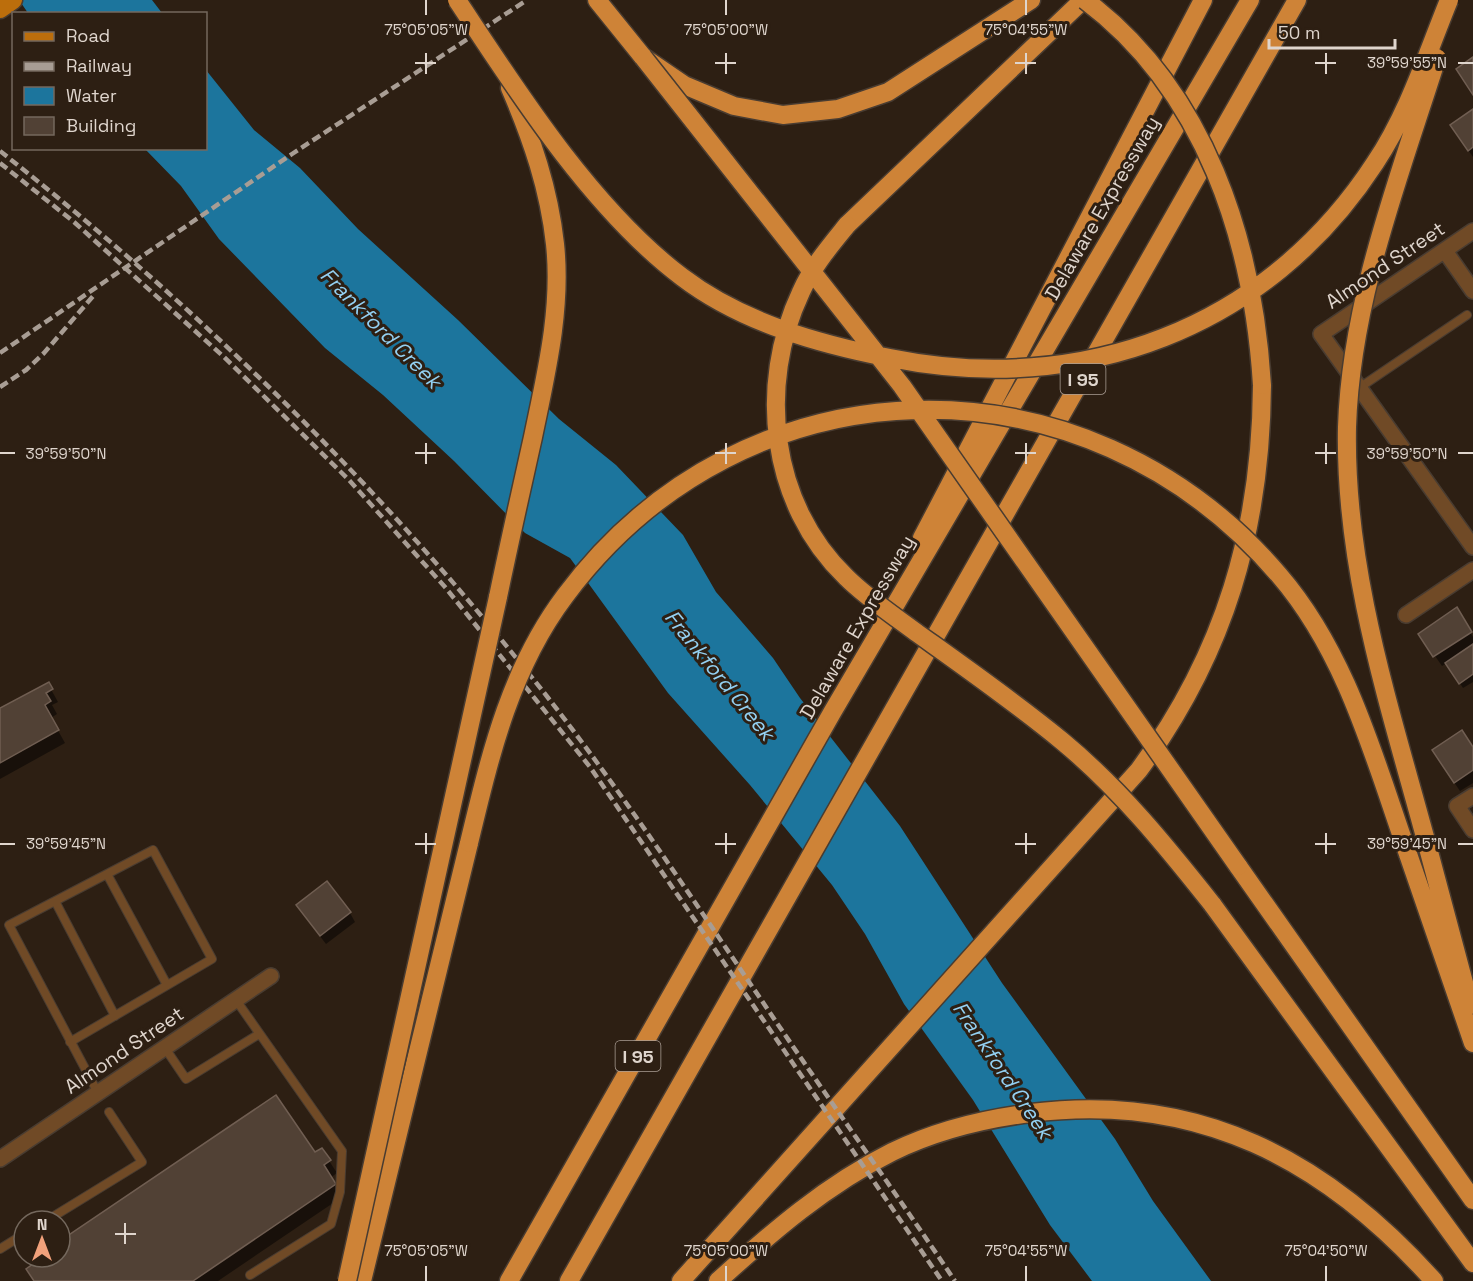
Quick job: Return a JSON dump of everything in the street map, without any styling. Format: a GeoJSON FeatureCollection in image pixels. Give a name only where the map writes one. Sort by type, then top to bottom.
{"type":"FeatureCollection","features":[{"type":"Feature","properties":{"kind":"highway"},"geometry":{"type":"LineString","coordinates":[[457,0],[501,67],[617,217],[648,249],[684,279],[722,302],[766,323],[817,340],[868,354],[920,364],[969,369],[1024,369],[1102,358],[1144,346],[1222,309],[1296,256],[1352,195],[1376,161],[1396,126],[1449,0]]}},
{"type":"Feature","properties":{"kind":"highway"},"geometry":{"type":"LineString","coordinates":[[597,0],[909,395],[1473,1200]]}},
{"type":"Feature","properties":{"kind":"highway"},"geometry":{"type":"LineString","coordinates":[[681,1281],[989,937],[1139,770],[1164,736],[1204,663],[1219,631],[1244,552],[1258,473],[1262,385],[1258,338],[1248,274],[1227,201],[1194,125],[1151,62],[1131,39],[1084,0],[847,225],[818,262],[801,291],[784,341],[775,394],[780,451],[796,506],[826,556],[873,600],[1026,712],[1094,768],[1155,833],[1212,904],[1473,1263]]}},
{"type":"Feature","properties":{"kind":"highway"},"geometry":{"type":"LineString","coordinates":[[833,711],[1024,338],[1203,0]]}},
{"type":"Feature","properties":{"kind":"highway","name":"Delaware Expressway"},"geometry":{"type":"LineString","coordinates":[[509,1281],[833,711],[1250,0]]}},
{"type":"Feature","properties":{"kind":"highway","name":"I 95"},"geometry":{"type":"LineString","coordinates":[[569,1281],[1297,0]]}},
{"type":"Feature","properties":{"kind":"highway"},"geometry":{"type":"LineString","coordinates":[[1455,0],[1371,271],[1353,366],[1347,427],[1348,475],[1359,576],[1370,630],[1473,1016]]}},
{"type":"Feature","properties":{"kind":"highway"},"geometry":{"type":"LineString","coordinates":[[643,57],[684,85],[734,106],[783,115],[812,113],[847,107],[888,92],[1025,4]]}},
{"type":"Feature","properties":{"kind":"highway"},"geometry":{"type":"LineString","coordinates":[[347,1281],[546,376],[554,328],[555,246],[550,208],[530,132],[501,67]]}},
{"type":"Feature","properties":{"kind":"highway"},"geometry":{"type":"LineString","coordinates":[[362,1281],[486,771],[510,695],[525,661],[564,596],[610,541],[633,519],[692,476],[752,445],[803,428],[858,415],[894,411],[965,411],[1027,421],[1069,432],[1133,458],[1171,480],[1201,500],[1249,542],[1281,576],[1320,632],[1358,711],[1473,1043]]}},
{"type":"Feature","properties":{"kind":"highway"},"geometry":{"type":"LineString","coordinates":[[718,1281],[789,1218],[828,1190],[893,1152],[963,1125],[1042,1112],[1124,1110],[1163,1115],[1227,1133],[1272,1151],[1308,1170],[1380,1225],[1434,1281]]}},
{"type":"Feature","properties":{"kind":"main road"},"geometry":{"type":"LineString","coordinates":[[0,9],[13,0]]}},
{"type":"Feature","properties":{"kind":"street","name":"Almond Street"},"geometry":{"type":"LineString","coordinates":[[1359,388],[1321,334],[1473,231]]}},
{"type":"Feature","properties":{"kind":"street"},"geometry":{"type":"LineString","coordinates":[[1445,250],[1473,291]]}},
{"type":"Feature","properties":{"kind":"street"},"geometry":{"type":"LineString","coordinates":[[1359,388],[1473,547]]}},
{"type":"Feature","properties":{"kind":"street"},"geometry":{"type":"LineString","coordinates":[[1406,615],[1473,570]]}},
{"type":"Feature","properties":{"kind":"street"},"geometry":{"type":"LineString","coordinates":[[1473,796],[1457,806],[1473,830]]}},
{"type":"Feature","properties":{"kind":"street","name":"Almond Street"},"geometry":{"type":"LineString","coordinates":[[0,1159],[272,976]]}},
{"type":"Feature","properties":{"kind":"lane"},"geometry":{"type":"LineString","coordinates":[[1359,388],[1467,315]]}},
{"type":"Feature","properties":{"kind":"lane"},"geometry":{"type":"LineString","coordinates":[[70,1041],[213,959],[153,850],[9,925],[70,1041],[98,1093]]}},
{"type":"Feature","properties":{"kind":"lane"},"geometry":{"type":"LineString","coordinates":[[107,874],[167,985]]}},
{"type":"Feature","properties":{"kind":"lane"},"geometry":{"type":"LineString","coordinates":[[55,901],[115,1016]]}},
{"type":"Feature","properties":{"kind":"lane"},"geometry":{"type":"LineString","coordinates":[[236,1000],[342,1151],[340,1192],[331,1224],[250,1275]]}},
{"type":"Feature","properties":{"kind":"lane"},"geometry":{"type":"LineString","coordinates":[[165,1048],[186,1079],[259,1034]]}},
{"type":"Feature","properties":{"kind":"lane"},"geometry":{"type":"LineString","coordinates":[[65,1209],[142,1162],[109,1112]]}},
{"type":"Feature","properties":{"kind":"water"},"geometry":{"type":"Polygon","coordinates":[[[19,0],[152,0],[161,12],[27,12],[19,0]]]}},
{"type":"Feature","properties":{"kind":"water","name":"Frankford Creek"},"geometry":{"type":"Polygon","coordinates":[[[207,71],[254,130],[300,168],[358,229],[458,320],[559,419],[616,465],[683,535],[716,592],[773,658],[800,698],[900,826],[1002,983],[1115,1139],[1153,1201],[1211,1281],[1092,1281],[1050,1225],[973,1100],[904,1004],[865,934],[832,885],[750,785],[668,693],[570,558],[525,533],[454,461],[383,395],[325,348],[219,239],[181,186],[146,150],[207,150],[207,71]]]}},
{"type":"Feature","properties":{"kind":"building"},"geometry":{"type":"Polygon","coordinates":[[[1473,57],[1473,95],[1456,69],[1473,57]]]}},
{"type":"Feature","properties":{"kind":"building"},"geometry":{"type":"Polygon","coordinates":[[[1473,109],[1473,147],[1468,151],[1450,125],[1473,109]]]}},
{"type":"Feature","properties":{"kind":"building"},"geometry":{"type":"Polygon","coordinates":[[[1457,607],[1472,632],[1433,657],[1418,634],[1457,607]]]}},
{"type":"Feature","properties":{"kind":"building"},"geometry":{"type":"Polygon","coordinates":[[[1473,644],[1473,674],[1459,684],[1445,663],[1473,644]]]}},
{"type":"Feature","properties":{"kind":"building"},"geometry":{"type":"Polygon","coordinates":[[[49,682],[53,689],[46,693],[51,701],[45,705],[59,730],[0,763],[0,708],[49,682]]]}},
{"type":"Feature","properties":{"kind":"building"},"geometry":{"type":"Polygon","coordinates":[[[1462,730],[1473,747],[1473,770],[1454,783],[1432,750],[1462,730]]]}},
{"type":"Feature","properties":{"kind":"building"},"geometry":{"type":"Polygon","coordinates":[[[327,881],[351,912],[320,936],[296,905],[327,881]]]}},
{"type":"Feature","properties":{"kind":"building"},"geometry":{"type":"Polygon","coordinates":[[[276,1095],[315,1152],[322,1148],[331,1160],[324,1165],[336,1184],[193,1281],[34,1281],[26,1269],[72,1269],[72,1233],[276,1095]]]}},
{"type":"Feature","properties":{"kind":"railway"},"geometry":{"type":"LineString","coordinates":[[0,353],[292,154],[527,0]]}},
{"type":"Feature","properties":{"kind":"railway"},"geometry":{"type":"LineString","coordinates":[[0,151],[76,212],[149,276],[291,408],[424,550],[488,623],[577,735],[631,809],[955,1281]]}},
{"type":"Feature","properties":{"kind":"railway"},"geometry":{"type":"LineString","coordinates":[[0,163],[74,222],[224,357],[349,480],[445,587],[590,767],[942,1281]]}},
{"type":"Feature","properties":{"kind":"railway"},"geometry":{"type":"LineString","coordinates":[[0,387],[26,370],[44,353],[94,295]]}}]}
